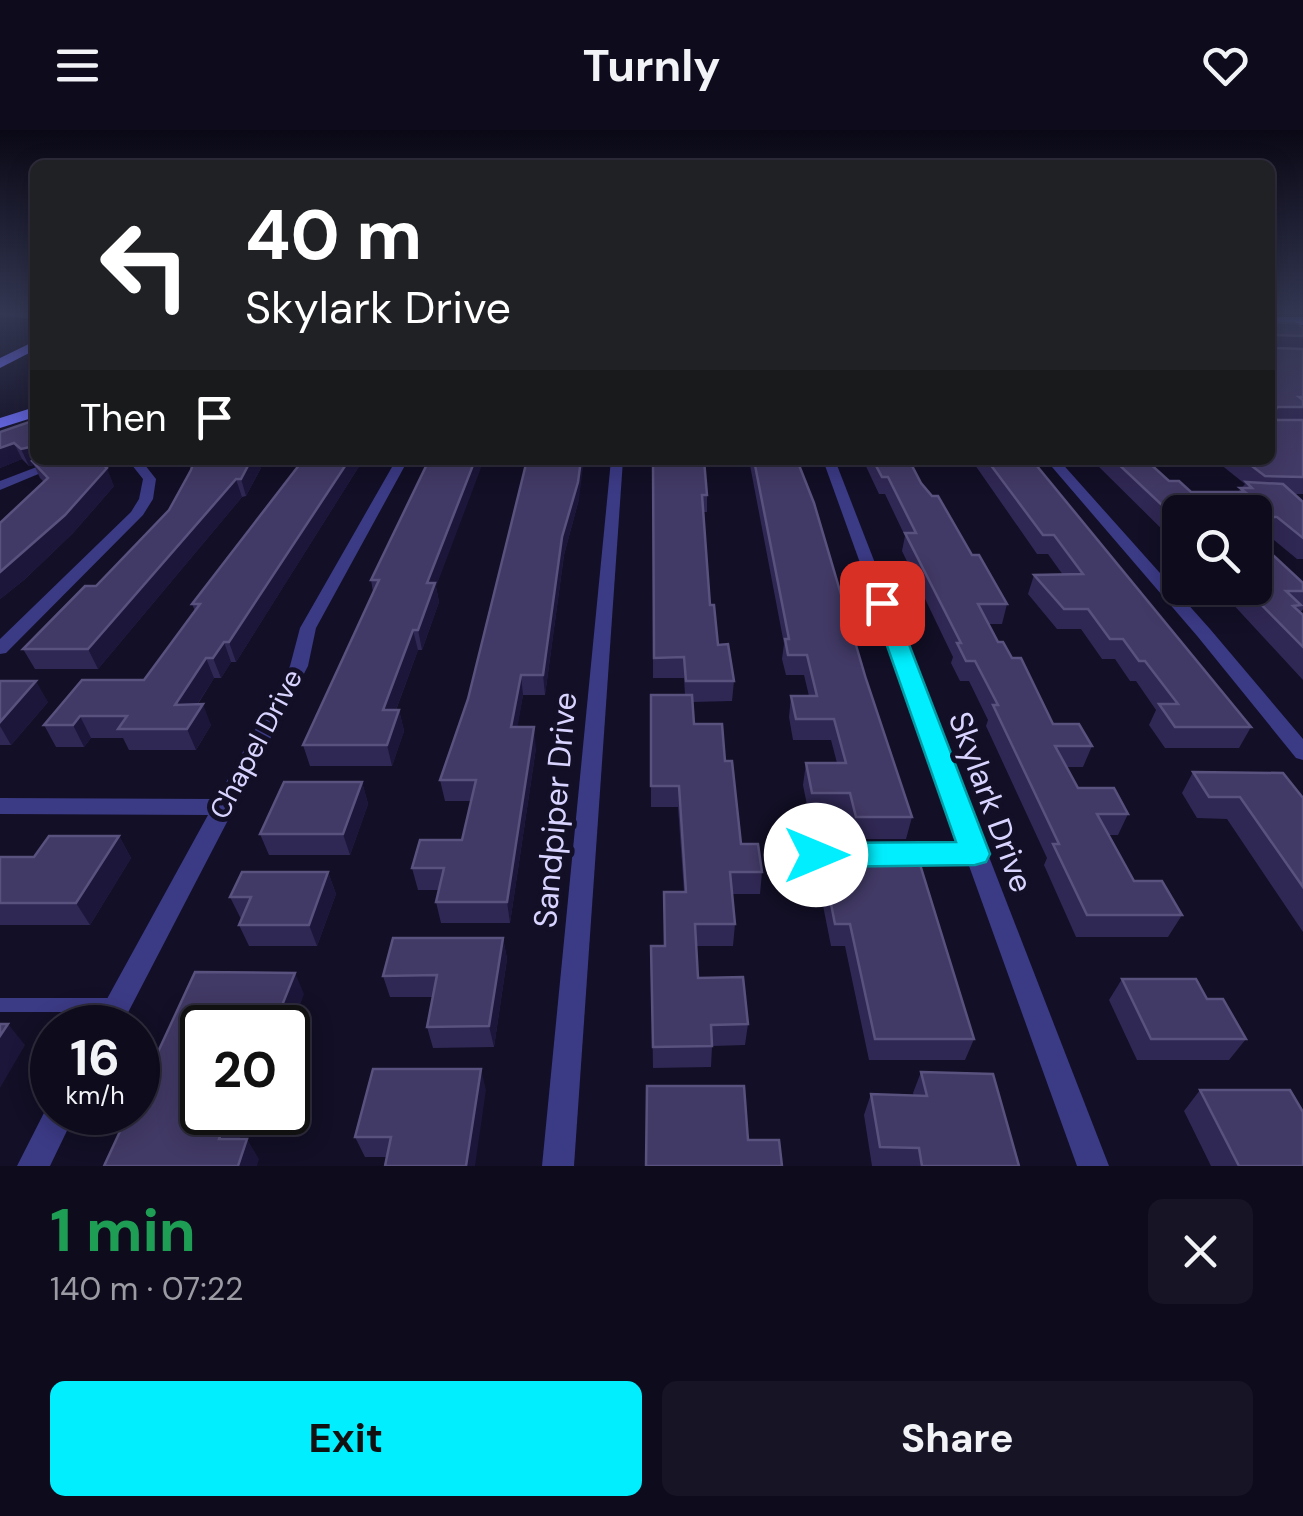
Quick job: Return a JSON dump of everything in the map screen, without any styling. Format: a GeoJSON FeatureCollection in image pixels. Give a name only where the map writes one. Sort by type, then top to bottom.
{"type":"FeatureCollection","features":[{"type":"Feature","properties":{"kind":"street"},"geometry":{"type":"LineString","coordinates":[[0,422],[30,413]]}},
{"type":"Feature","properties":{"kind":"street"},"geometry":{"type":"LineString","coordinates":[[0,434],[30,424]]}},
{"type":"Feature","properties":{"kind":"street"},"geometry":{"type":"LineString","coordinates":[[0,486],[53,465]]}},
{"type":"Feature","properties":{"kind":"street"},"geometry":{"type":"LineString","coordinates":[[0,649],[136,515],[146,499],[150,479],[138,465]]}},
{"type":"Feature","properties":{"kind":"street","name":"Chapel Drive"},"geometry":{"type":"LineString","coordinates":[[117,1005],[299,666],[308,628],[399,465]]}},
{"type":"Feature","properties":{"kind":"street","name":"Sandpiper Drive"},"geometry":{"type":"LineString","coordinates":[[558,1166],[617,465]]}},
{"type":"Feature","properties":{"kind":"street","name":"Skylark Drive"},"geometry":{"type":"LineString","coordinates":[[831,465],[1093,1166]]}},
{"type":"Feature","properties":{"kind":"street"},"geometry":{"type":"LineString","coordinates":[[1056,465],[1303,754]]}},
{"type":"Feature","properties":{"kind":"street"},"geometry":{"type":"LineString","coordinates":[[0,806],[223,807]]}},
{"type":"Feature","properties":{"kind":"street"},"geometry":{"type":"LineString","coordinates":[[33,1166],[49,1135]]}},
{"type":"Feature","properties":{"kind":"lane"},"geometry":{"type":"LineString","coordinates":[[816,855],[975,854]]}},
{"type":"Feature","properties":{"kind":"lane"},"geometry":{"type":"LineString","coordinates":[[0,1005],[30,1008]]}},
{"type":"Feature","properties":{"kind":"building"},"geometry":{"type":"Polygon","coordinates":[[[1275,361],[1303,361],[1303,397],[1299,397],[1303,407],[1277,407],[1275,412],[1275,361]]]}},
{"type":"Feature","properties":{"kind":"building"},"geometry":{"type":"Polygon","coordinates":[[[1275,418],[1303,420],[1303,477],[1265,476],[1251,465],[1275,465],[1275,418]]]}},
{"type":"Feature","properties":{"kind":"building"},"geometry":{"type":"Polygon","coordinates":[[[30,422],[30,447],[21,449],[14,443],[0,448],[0,432],[30,422]]]}},
{"type":"Feature","properties":{"kind":"building"},"geometry":{"type":"Polygon","coordinates":[[[36,465],[107,468],[65,515],[0,572],[0,523],[48,478],[36,465]]]}},
{"type":"Feature","properties":{"kind":"building"},"geometry":{"type":"Polygon","coordinates":[[[192,465],[248,465],[241,479],[236,479],[88,649],[23,649],[85,586],[96,586],[169,510],[192,465]]]}},
{"type":"Feature","properties":{"kind":"building"},"geometry":{"type":"Polygon","coordinates":[[[299,465],[346,465],[229,642],[224,642],[213,658],[206,658],[175,705],[203,704],[187,729],[118,729],[127,716],[80,716],[73,725],[44,725],[82,680],[144,680],[200,604],[192,604],[299,465]]]}},
{"type":"Feature","properties":{"kind":"building"},"geometry":{"type":"Polygon","coordinates":[[[427,465],[473,465],[427,583],[435,583],[418,630],[413,630],[383,710],[399,710],[387,745],[303,745],[379,580],[371,580],[427,465]]]}},
{"type":"Feature","properties":{"kind":"building"},"geometry":{"type":"Polygon","coordinates":[[[526,465],[580,465],[562,537],[543,675],[521,675],[511,727],[534,727],[507,902],[436,902],[444,868],[412,868],[420,840],[462,840],[476,780],[440,780],[468,699],[526,465]]]}},
{"type":"Feature","properties":{"kind":"building"},"geometry":{"type":"Polygon","coordinates":[[[653,465],[704,465],[707,495],[702,495],[710,605],[714,605],[718,645],[728,644],[734,681],[686,681],[684,657],[654,658],[653,465]]]}},
{"type":"Feature","properties":{"kind":"building"},"geometry":{"type":"Polygon","coordinates":[[[755,465],[799,465],[912,817],[856,817],[850,793],[812,793],[806,763],[846,763],[834,719],[796,719],[791,696],[817,696],[807,655],[788,655],[785,639],[789,639],[755,465]]]}},
{"type":"Feature","properties":{"kind":"building"},"geometry":{"type":"Polygon","coordinates":[[[876,465],[912,465],[932,496],[938,496],[972,555],[979,555],[1007,604],[978,604],[998,642],[1003,642],[1012,658],[1021,658],[1053,724],[1079,724],[1092,746],[1055,746],[1078,788],[1114,788],[1128,814],[1097,814],[1134,881],[1162,881],[1182,915],[1087,915],[1053,844],[1059,844],[993,705],[998,705],[975,661],[966,661],[957,643],[961,643],[905,533],[916,533],[888,477],[882,477],[876,465]]]}},
{"type":"Feature","properties":{"kind":"building"},"geometry":{"type":"Polygon","coordinates":[[[991,465],[1036,465],[1251,727],[1175,727],[1159,704],[1178,704],[1145,661],[1139,661],[1123,639],[1110,639],[1088,609],[1064,609],[1034,575],[1083,574],[1054,535],[1043,535],[991,465]]]}},
{"type":"Feature","properties":{"kind":"building"},"geometry":{"type":"Polygon","coordinates":[[[1119,465],[1151,465],[1169,481],[1179,481],[1191,492],[1245,492],[1240,488],[1252,488],[1246,482],[1283,484],[1303,502],[1303,538],[1272,517],[1272,495],[1162,495],[1162,505],[1119,465]]]}},
{"type":"Feature","properties":{"kind":"building"},"geometry":{"type":"Polygon","coordinates":[[[1272,556],[1303,583],[1303,591],[1286,591],[1301,605],[1293,606],[1303,615],[1303,647],[1262,605],[1272,605],[1272,556]]]}},
{"type":"Feature","properties":{"kind":"building"},"geometry":{"type":"Polygon","coordinates":[[[0,681],[36,681],[0,722],[0,681]]]}},
{"type":"Feature","properties":{"kind":"building"},"geometry":{"type":"Polygon","coordinates":[[[651,695],[692,695],[694,724],[722,724],[725,761],[732,761],[741,844],[758,844],[762,872],[730,872],[735,924],[695,924],[698,978],[743,977],[748,1024],[711,1025],[712,1046],[653,1047],[651,946],[665,946],[664,892],[686,892],[679,786],[651,786],[651,695]]]}},
{"type":"Feature","properties":{"kind":"building"},"geometry":{"type":"Polygon","coordinates":[[[1193,772],[1283,773],[1303,798],[1303,887],[1240,797],[1209,797],[1193,772]]]}},
{"type":"Feature","properties":{"kind":"building"},"geometry":{"type":"Polygon","coordinates":[[[284,782],[362,782],[343,834],[260,834],[284,782]]]}},
{"type":"Feature","properties":{"kind":"building"},"geometry":{"type":"Polygon","coordinates":[[[49,836],[119,836],[76,903],[0,903],[0,857],[34,857],[49,836]]]}},
{"type":"Feature","properties":{"kind":"building"},"geometry":{"type":"Polygon","coordinates":[[[822,858],[918,858],[974,1039],[875,1039],[850,924],[835,924],[822,858]]]}},
{"type":"Feature","properties":{"kind":"building"},"geometry":{"type":"Polygon","coordinates":[[[242,872],[328,872],[309,925],[239,925],[251,897],[230,897],[242,872]]]}},
{"type":"Feature","properties":{"kind":"building"},"geometry":{"type":"Polygon","coordinates":[[[393,938],[503,938],[489,1026],[427,1027],[437,975],[383,976],[393,938]]]}},
{"type":"Feature","properties":{"kind":"building"},"geometry":{"type":"Polygon","coordinates":[[[195,972],[295,973],[282,1005],[180,1005],[180,1135],[247,1139],[238,1166],[104,1166],[118,1135],[160,1135],[160,1048],[195,972]]]}},
{"type":"Feature","properties":{"kind":"building"},"geometry":{"type":"Polygon","coordinates":[[[1122,979],[1196,979],[1207,999],[1223,999],[1246,1039],[1151,1039],[1122,979]]]}},
{"type":"Feature","properties":{"kind":"building"},"geometry":{"type":"Polygon","coordinates":[[[373,1069],[481,1069],[466,1166],[385,1166],[391,1137],[355,1137],[373,1069]]]}},
{"type":"Feature","properties":{"kind":"building"},"geometry":{"type":"Polygon","coordinates":[[[921,1072],[993,1074],[1019,1166],[922,1166],[919,1148],[880,1147],[871,1094],[927,1096],[921,1072]]]}},
{"type":"Feature","properties":{"kind":"building"},"geometry":{"type":"Polygon","coordinates":[[[647,1086],[744,1086],[748,1140],[779,1140],[782,1166],[646,1166],[647,1086]]]}},
{"type":"Feature","properties":{"kind":"building"},"geometry":{"type":"Polygon","coordinates":[[[1200,1090],[1290,1090],[1303,1112],[1303,1166],[1239,1166],[1200,1090]]]}},
{"type":"Feature","properties":{"kind":"route"},"geometry":{"type":"LineString","coordinates":[[816,855],[975,854],[882,603]]}}]}
